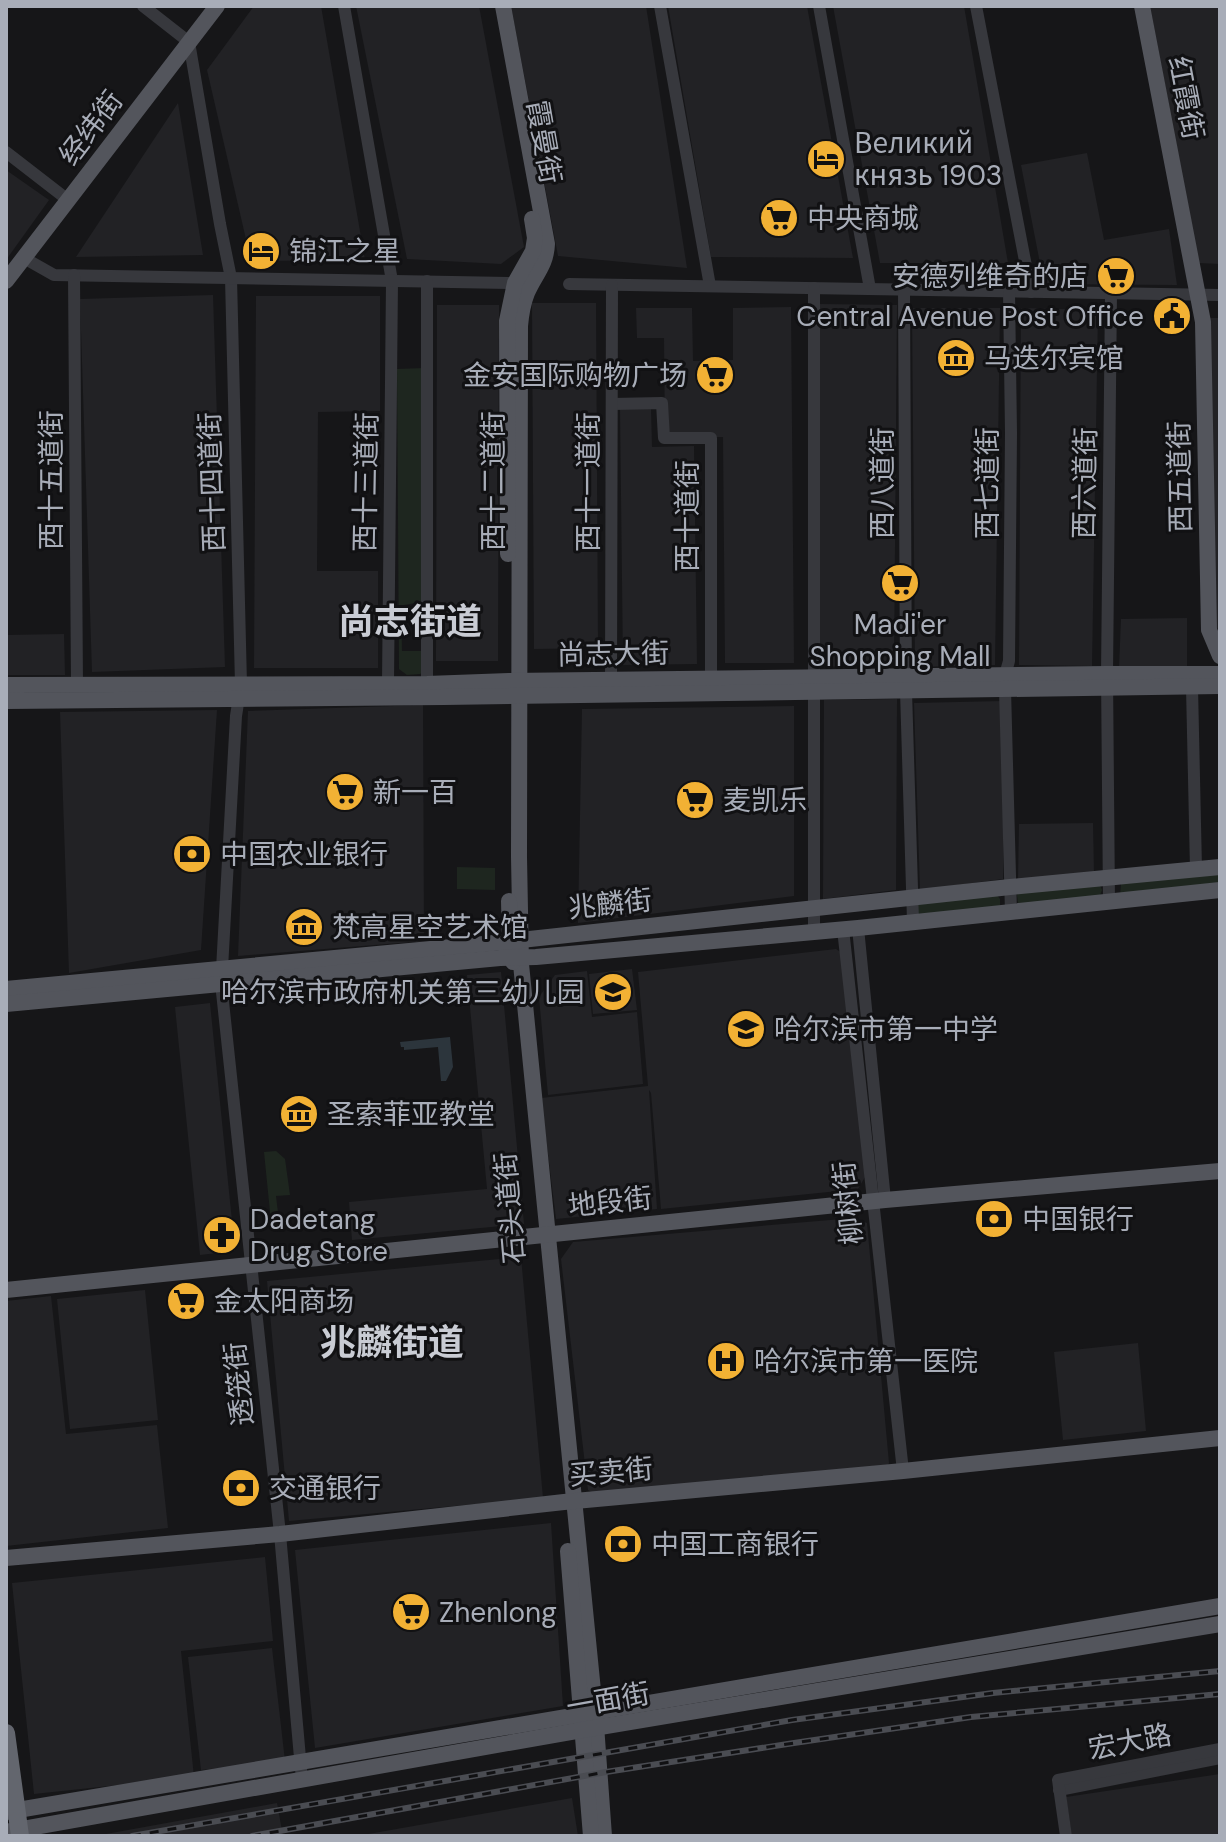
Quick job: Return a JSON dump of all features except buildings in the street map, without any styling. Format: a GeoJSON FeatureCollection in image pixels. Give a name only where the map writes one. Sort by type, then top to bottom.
{"type":"FeatureCollection","features":[{"type":"Feature","properties":{"kind":"highway"},"geometry":{"type":"LineString","coordinates":[[6,1733],[15,1832]]}},
{"type":"Feature","properties":{"kind":"main road","name":"经纬街"},"geometry":{"type":"LineString","coordinates":[[6,281],[217,6]]}},
{"type":"Feature","properties":{"kind":"main road","name":"霞曼街"},"geometry":{"type":"LineString","coordinates":[[493,6],[535,238],[533,251],[519,283]]}},
{"type":"Feature","properties":{"kind":"main road","name":"霞曼街"},"geometry":{"type":"LineString","coordinates":[[503,6],[547,244],[546,256],[519,283]]}},
{"type":"Feature","properties":{"kind":"main road","name":"红霞街"},"geometry":{"type":"LineString","coordinates":[[1142,6],[1197,295]]}},
{"type":"Feature","properties":{"kind":"main road","name":"西十二道街"},"geometry":{"type":"LineString","coordinates":[[514,688],[507,321],[519,283]]}},
{"type":"Feature","properties":{"kind":"main road","name":"西五道街"},"geometry":{"type":"LineString","coordinates":[[1197,295],[1203,322],[1209,630],[1220,656]]}},
{"type":"Feature","properties":{"kind":"main road","name":"尚志大街"},"geometry":{"type":"LineString","coordinates":[[6,685],[77,684],[240,692],[1107,681],[1220,674]]}},
{"type":"Feature","properties":{"kind":"main road","name":"尚志大街"},"geometry":{"type":"LineString","coordinates":[[6,701],[388,683],[514,688],[611,680],[711,678],[815,685]]}},
{"type":"Feature","properties":{"kind":"main road","name":"尚志大街"},"geometry":{"type":"LineString","coordinates":[[1107,681],[1220,686]]}},
{"type":"Feature","properties":{"kind":"main road","name":"石头道街"},"geometry":{"type":"LineString","coordinates":[[514,688],[514,969],[543,1234],[589,1720]]}},
{"type":"Feature","properties":{"kind":"main road","name":"兆麟街"},"geometry":{"type":"LineString","coordinates":[[516,949],[814,908],[1220,867]]}},
{"type":"Feature","properties":{"kind":"main road","name":"兆麟街"},"geometry":{"type":"LineString","coordinates":[[6,989],[221,976],[516,949],[814,932],[1220,890]]}},
{"type":"Feature","properties":{"kind":"main road","name":"兆麟街"},"geometry":{"type":"LineString","coordinates":[[6,1004],[221,976]]}},
{"type":"Feature","properties":{"kind":"main road","name":"地段街"},"geometry":{"type":"LineString","coordinates":[[6,1290],[878,1201],[1220,1171]]}},
{"type":"Feature","properties":{"kind":"main road","name":"买卖街"},"geometry":{"type":"LineString","coordinates":[[6,1558],[280,1534],[569,1502],[1220,1438]]}},
{"type":"Feature","properties":{"kind":"main road","name":"一面街"},"geometry":{"type":"LineString","coordinates":[[15,1832],[302,1780],[589,1720],[1220,1606]]}},
{"type":"Feature","properties":{"kind":"main road","name":"一面街"},"geometry":{"type":"LineString","coordinates":[[11,1811],[300,1762],[1220,1624]]}},
{"type":"Feature","properties":{"kind":"main road"},"geometry":{"type":"LineString","coordinates":[[589,1720],[591,1836]]}},
{"type":"Feature","properties":{"kind":"main road"},"geometry":{"type":"LineString","coordinates":[[589,1720],[604,1836]]}},
{"type":"Feature","properties":{"kind":"street"},"geometry":{"type":"LineString","coordinates":[[143,6],[189,42]]}},
{"type":"Feature","properties":{"kind":"street","name":"西十三道街"},"geometry":{"type":"LineString","coordinates":[[344,6],[392,281],[388,683]]}},
{"type":"Feature","properties":{"kind":"street"},"geometry":{"type":"LineString","coordinates":[[660,6],[710,286]]}},
{"type":"Feature","properties":{"kind":"street"},"geometry":{"type":"LineString","coordinates":[[819,6],[870,289]]}},
{"type":"Feature","properties":{"kind":"street"},"geometry":{"type":"LineString","coordinates":[[976,6],[1031,292]]}},
{"type":"Feature","properties":{"kind":"street","name":"西十四道街"},"geometry":{"type":"LineString","coordinates":[[189,42],[231,278],[240,692]]}},
{"type":"Feature","properties":{"kind":"street"},"geometry":{"type":"LineString","coordinates":[[6,152],[68,200]]}},
{"type":"Feature","properties":{"kind":"street"},"geometry":{"type":"LineString","coordinates":[[24,258],[54,275],[519,283]]}},
{"type":"Feature","properties":{"kind":"street","name":"西十五道街"},"geometry":{"type":"LineString","coordinates":[[74,275],[77,684]]}},
{"type":"Feature","properties":{"kind":"street"},"geometry":{"type":"LineString","coordinates":[[427,281],[427,684]]}},
{"type":"Feature","properties":{"kind":"street"},"geometry":{"type":"LineString","coordinates":[[569,284],[1220,295]]}},
{"type":"Feature","properties":{"kind":"street","name":"西十一道街"},"geometry":{"type":"LineString","coordinates":[[611,680],[612,285]]}},
{"type":"Feature","properties":{"kind":"street"},"geometry":{"type":"LineString","coordinates":[[814,288],[814,932]]}},
{"type":"Feature","properties":{"kind":"street","name":"西八道街"},"geometry":{"type":"LineString","coordinates":[[904,290],[906,683],[913,921]]}},
{"type":"Feature","properties":{"kind":"street","name":"西七道街"},"geometry":{"type":"LineString","coordinates":[[1009,291],[1011,478],[1009,661],[1005,682],[1011,913]]}},
{"type":"Feature","properties":{"kind":"street","name":"西六道街"},"geometry":{"type":"LineString","coordinates":[[1109,902],[1107,681],[1111,293]]}},
{"type":"Feature","properties":{"kind":"street","name":"西十道街"},"geometry":{"type":"LineString","coordinates":[[612,404],[662,403],[664,438],[711,438],[711,678]]}},
{"type":"Feature","properties":{"kind":"street"},"geometry":{"type":"LineString","coordinates":[[1192,687],[1196,869]]}},
{"type":"Feature","properties":{"kind":"street","name":"透笼街"},"geometry":{"type":"LineString","coordinates":[[240,692],[221,976],[280,1534],[302,1780]]}},
{"type":"Feature","properties":{"kind":"street","name":"柳树街"},"geometry":{"type":"LineString","coordinates":[[850,929],[903,1471]]}},
{"type":"Feature","properties":{"kind":"street","name":"宏大路"},"geometry":{"type":"LineString","coordinates":[[1066,1836],[1058,1780],[1220,1749]]}},
{"type":"Feature","properties":{"kind":"street","name":"宏大路"},"geometry":{"type":"LineString","coordinates":[[1059,1790],[1220,1758]]}},
{"type":"Feature","properties":{"kind":"shaded area"},"geometry":{"type":"Polygon","coordinates":[[[254,6],[321,6],[365,260],[251,261],[207,70],[254,6]]]}},
{"type":"Feature","properties":{"kind":"shaded area"},"geometry":{"type":"Polygon","coordinates":[[[356,6],[479,6],[524,247],[501,264],[407,259],[356,6]]]}},
{"type":"Feature","properties":{"kind":"shaded area"},"geometry":{"type":"Polygon","coordinates":[[[511,6],[646,6],[687,268],[558,256],[511,6]]]}},
{"type":"Feature","properties":{"kind":"shaded area"},"geometry":{"type":"Polygon","coordinates":[[[668,6],[807,6],[853,258],[711,257],[668,6]]]}},
{"type":"Feature","properties":{"kind":"shaded area"},"geometry":{"type":"Polygon","coordinates":[[[833,6],[964,6],[1008,263],[880,263],[833,6]]]}},
{"type":"Feature","properties":{"kind":"shaded area"},"geometry":{"type":"Polygon","coordinates":[[[1150,6],[1220,6],[1220,264],[1199,263],[1150,6]]]}},
{"type":"Feature","properties":{"kind":"shaded area"},"geometry":{"type":"Polygon","coordinates":[[[178,103],[203,255],[76,257],[178,103]]]}},
{"type":"Feature","properties":{"kind":"shaded area"},"geometry":{"type":"Polygon","coordinates":[[[1087,153],[1104,240],[1169,229],[1177,285],[1044,284],[1021,165],[1087,153]]]}},
{"type":"Feature","properties":{"kind":"shaded area"},"geometry":{"type":"Polygon","coordinates":[[[6,170],[49,200],[6,260],[6,170]]]}},
{"type":"Feature","properties":{"kind":"shaded area"},"geometry":{"type":"Polygon","coordinates":[[[213,295],[225,667],[92,672],[80,299],[213,295]]]}},
{"type":"Feature","properties":{"kind":"shaded area"},"geometry":{"type":"Polygon","coordinates":[[[256,296],[380,296],[380,411],[318,412],[317,571],[378,571],[378,668],[254,668],[256,296]]]}},
{"type":"Feature","properties":{"kind":"shaded area"},"geometry":{"type":"Polygon","coordinates":[[[532,303],[596,303],[598,648],[534,649],[532,303]]]}},
{"type":"Feature","properties":{"kind":"shaded area"},"geometry":{"type":"Polygon","coordinates":[[[819,304],[897,305],[894,664],[820,667],[819,304]]]}},
{"type":"Feature","properties":{"kind":"shaded area"},"geometry":{"type":"Polygon","coordinates":[[[437,305],[499,305],[498,661],[436,661],[437,305]]]}},
{"type":"Feature","properties":{"kind":"shaded area"},"geometry":{"type":"Polygon","coordinates":[[[791,307],[794,663],[725,663],[723,437],[665,437],[664,338],[637,338],[636,308],[692,308],[693,361],[733,360],[733,308],[791,307]]]}},
{"type":"Feature","properties":{"kind":"shaded area"},"geometry":{"type":"Polygon","coordinates":[[[912,308],[1000,308],[995,665],[915,667],[912,308]]]}},
{"type":"Feature","properties":{"kind":"shaded area"},"geometry":{"type":"Polygon","coordinates":[[[1021,308],[1098,310],[1092,666],[1019,665],[1021,308]]]}},
{"type":"Feature","properties":{"kind":"shaded area"},"geometry":{"type":"Polygon","coordinates":[[[1210,318],[1220,318],[1220,635],[1216,625],[1210,318]]]}},
{"type":"Feature","properties":{"kind":"shaded area"},"geometry":{"type":"Polygon","coordinates":[[[424,368],[422,613],[415,603],[404,605],[401,610],[402,651],[425,651],[424,671],[407,675],[399,669],[397,369],[424,368]]]}},
{"type":"Feature","properties":{"kind":"shaded area"},"geometry":{"type":"Polygon","coordinates":[[[651,408],[652,447],[694,446],[697,664],[623,665],[620,409],[651,408]]]}},
{"type":"Feature","properties":{"kind":"shaded area"},"geometry":{"type":"Polygon","coordinates":[[[1187,618],[1187,668],[1119,668],[1121,619],[1187,618]]]}},
{"type":"Feature","properties":{"kind":"shaded area"},"geometry":{"type":"Polygon","coordinates":[[[64,634],[65,675],[6,675],[6,635],[64,634]]]}},
{"type":"Feature","properties":{"kind":"shaded area"},"geometry":{"type":"Polygon","coordinates":[[[897,699],[896,890],[823,899],[824,700],[897,699]]]}},
{"type":"Feature","properties":{"kind":"shaded area"},"geometry":{"type":"Polygon","coordinates":[[[1003,701],[1003,879],[920,890],[914,703],[1003,701]]]}},
{"type":"Feature","properties":{"kind":"shaded area","name":"新一百"},"geometry":{"type":"Polygon","coordinates":[[[423,705],[424,941],[238,956],[248,711],[423,705]]]}},
{"type":"Feature","properties":{"kind":"shaded area","name":"麦凯乐"},"geometry":{"type":"Polygon","coordinates":[[[794,706],[794,896],[578,923],[582,709],[794,706]]]}},
{"type":"Feature","properties":{"kind":"shaded area"},"geometry":{"type":"Polygon","coordinates":[[[217,710],[201,950],[69,973],[60,712],[217,710]]]}},
{"type":"Feature","properties":{"kind":"shaded area"},"geometry":{"type":"Polygon","coordinates":[[[1093,823],[1094,874],[1018,880],[1019,824],[1093,823]]]}},
{"type":"Feature","properties":{"kind":"shaded area"},"geometry":{"type":"Polygon","coordinates":[[[457,867],[495,868],[495,890],[457,889],[457,867]]]}},
{"type":"Feature","properties":{"kind":"shaded area"},"geometry":{"type":"Polygon","coordinates":[[[1220,871],[1220,886],[1120,896],[1121,884],[1220,871]]]}},
{"type":"Feature","properties":{"kind":"shaded area"},"geometry":{"type":"Polygon","coordinates":[[[1100,885],[1099,898],[1022,906],[1018,903],[1019,892],[1100,885]]]}},
{"type":"Feature","properties":{"kind":"shaded area"},"geometry":{"type":"Polygon","coordinates":[[[997,895],[1000,908],[917,914],[917,904],[997,895]]]}},
{"type":"Feature","properties":{"kind":"shaded area","name":"哈尔滨市第一中学"},"geometry":{"type":"Polygon","coordinates":[[[836,949],[842,953],[865,1177],[858,1189],[661,1209],[649,1090],[657,1209],[556,1219],[541,1098],[648,1086],[638,972],[836,949]]]}},
{"type":"Feature","properties":{"kind":"shaded area","name":"哈尔滨市政府机关第三幼儿园"},"geometry":{"type":"Polygon","coordinates":[[[632,969],[637,1010],[593,1014],[589,974],[632,969]]]}},
{"type":"Feature","properties":{"kind":"shaded area"},"geometry":{"type":"Polygon","coordinates":[[[587,971],[592,1017],[637,1012],[643,1084],[548,1095],[539,997],[555,975],[587,971]]]}},
{"type":"Feature","properties":{"kind":"shaded area"},"geometry":{"type":"Polygon","coordinates":[[[501,972],[524,1224],[352,1240],[349,1202],[487,1189],[467,975],[501,972]]]}},
{"type":"Feature","properties":{"kind":"shaded area"},"geometry":{"type":"Polygon","coordinates":[[[210,1003],[235,1251],[200,1255],[175,1007],[210,1003]]]}},
{"type":"Feature","properties":{"kind":"shaded area"},"geometry":{"type":"Polygon","coordinates":[[[450,1037],[453,1067],[446,1081],[441,1081],[438,1047],[404,1050],[400,1042],[450,1037]]]}},
{"type":"Feature","properties":{"kind":"shaded area"},"geometry":{"type":"Polygon","coordinates":[[[276,1151],[285,1159],[290,1195],[276,1196],[279,1221],[271,1222],[264,1152],[276,1151]]]}},
{"type":"Feature","properties":{"kind":"shaded area","name":"哈尔滨市第一医院"},"geometry":{"type":"Polygon","coordinates":[[[854,1218],[867,1223],[889,1463],[885,1471],[598,1496],[588,1490],[561,1259],[573,1242],[854,1218]]]}},
{"type":"Feature","properties":{"kind":"shaded area"},"geometry":{"type":"Polygon","coordinates":[[[521,1257],[543,1498],[289,1521],[267,1281],[521,1257]]]}},
{"type":"Feature","properties":{"kind":"shaded area"},"geometry":{"type":"Polygon","coordinates":[[[145,1290],[158,1420],[70,1429],[57,1299],[145,1290]]]}},
{"type":"Feature","properties":{"kind":"shaded area"},"geometry":{"type":"Polygon","coordinates":[[[51,1296],[66,1434],[157,1425],[168,1528],[6,1546],[6,1301],[51,1296]]]}},
{"type":"Feature","properties":{"kind":"shaded area"},"geometry":{"type":"Polygon","coordinates":[[[1138,1343],[1146,1431],[1063,1440],[1054,1352],[1138,1343]]]}},
{"type":"Feature","properties":{"kind":"shaded area"},"geometry":{"type":"Polygon","coordinates":[[[551,1523],[563,1706],[315,1748],[295,1550],[551,1523]]]}},
{"type":"Feature","properties":{"kind":"shaded area"},"geometry":{"type":"Polygon","coordinates":[[[265,1557],[273,1641],[181,1651],[194,1777],[34,1794],[12,1583],[265,1557]]]}},
{"type":"Feature","properties":{"kind":"shaded area"},"geometry":{"type":"Polygon","coordinates":[[[272,1648],[285,1761],[201,1770],[188,1657],[272,1648]]]}},
{"type":"Feature","properties":{"kind":"shaded area"},"geometry":{"type":"Polygon","coordinates":[[[1220,1774],[1220,1836],[1072,1836],[1066,1797],[1220,1774]]]}},
{"type":"Feature","properties":{"kind":"shaded area"},"geometry":{"type":"Polygon","coordinates":[[[572,1798],[578,1836],[357,1836],[572,1798]]]}},
{"type":"Feature","properties":{"kind":"shaded area"},"geometry":{"type":"Polygon","coordinates":[[[277,1803],[283,1836],[95,1836],[277,1803]]]}},
{"type":"Feature","properties":{"kind":"railway"},"geometry":{"type":"LineString","coordinates":[[132,1836],[792,1720],[993,1693],[1220,1671]]}},
{"type":"Feature","properties":{"kind":"railway"},"geometry":{"type":"LineString","coordinates":[[252,1836],[606,1772],[971,1717],[1220,1694]]}},
{"type":"Feature","properties":{"kind":"place","name":"Великий князь 1903"},"geometry":{"type":"Point","coordinates":[826,159]}},
{"type":"Feature","properties":{"kind":"place","name":"中央商城"},"geometry":{"type":"Point","coordinates":[779,218]}},
{"type":"Feature","properties":{"kind":"place","name":"锦江之星"},"geometry":{"type":"Point","coordinates":[261,251]}},
{"type":"Feature","properties":{"kind":"place","name":"安德列维奇的店"},"geometry":{"type":"Point","coordinates":[1116,276]}},
{"type":"Feature","properties":{"kind":"place","name":"Central Avenue Post Office"},"geometry":{"type":"Point","coordinates":[1172,316]}},
{"type":"Feature","properties":{"kind":"place","name":"马迭尔宾馆"},"geometry":{"type":"Point","coordinates":[956,358]}},
{"type":"Feature","properties":{"kind":"place","name":"金安国际购物广场"},"geometry":{"type":"Point","coordinates":[715,375]}},
{"type":"Feature","properties":{"kind":"place","name":"Madi'er Shopping Mall"},"geometry":{"type":"Point","coordinates":[900,583]}},
{"type":"Feature","properties":{"kind":"place","name":"新一百"},"geometry":{"type":"Point","coordinates":[345,792]}},
{"type":"Feature","properties":{"kind":"place","name":"麦凯乐"},"geometry":{"type":"Point","coordinates":[695,800]}},
{"type":"Feature","properties":{"kind":"place","name":"中国农业银行"},"geometry":{"type":"Point","coordinates":[192,854]}},
{"type":"Feature","properties":{"kind":"place","name":"梵高星空艺术馆"},"geometry":{"type":"Point","coordinates":[304,927]}},
{"type":"Feature","properties":{"kind":"place","name":"哈尔滨市政府机关第三幼儿园"},"geometry":{"type":"Point","coordinates":[613,992]}},
{"type":"Feature","properties":{"kind":"place","name":"哈尔滨市第一中学"},"geometry":{"type":"Point","coordinates":[746,1029]}},
{"type":"Feature","properties":{"kind":"place","name":"圣索菲亚教堂"},"geometry":{"type":"Point","coordinates":[299,1114]}},
{"type":"Feature","properties":{"kind":"place","name":"中国银行"},"geometry":{"type":"Point","coordinates":[994,1219]}},
{"type":"Feature","properties":{"kind":"place","name":"Dadetang Drug Store"},"geometry":{"type":"Point","coordinates":[222,1235]}},
{"type":"Feature","properties":{"kind":"place","name":"金太阳商场"},"geometry":{"type":"Point","coordinates":[186,1301]}},
{"type":"Feature","properties":{"kind":"place","name":"哈尔滨市第一医院"},"geometry":{"type":"Point","coordinates":[726,1361]}},
{"type":"Feature","properties":{"kind":"place","name":"交通银行"},"geometry":{"type":"Point","coordinates":[241,1488]}},
{"type":"Feature","properties":{"kind":"place","name":"中国工商银行"},"geometry":{"type":"Point","coordinates":[623,1544]}},
{"type":"Feature","properties":{"kind":"place","name":"Zhenlong"},"geometry":{"type":"Point","coordinates":[411,1612]}},
{"type":"Feature","properties":{"kind":"district","name":"尚志街道"},"geometry":{"type":"Point","coordinates":[410,621]}},
{"type":"Feature","properties":{"kind":"district","name":"兆麟街道"},"geometry":{"type":"Point","coordinates":[392,1342]}}]}
